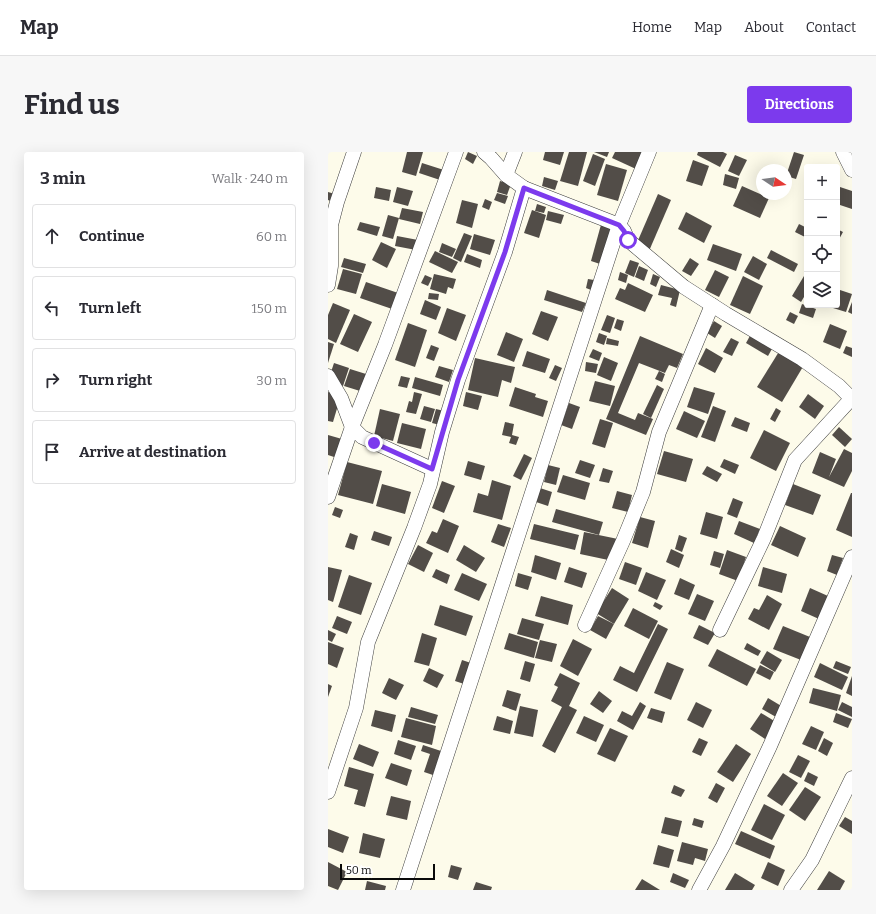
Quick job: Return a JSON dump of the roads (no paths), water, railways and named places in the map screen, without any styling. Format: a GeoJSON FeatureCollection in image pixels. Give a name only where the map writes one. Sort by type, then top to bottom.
{"type":"FeatureCollection","features":[{"type":"Feature","properties":{"kind":"street"},"geometry":{"type":"LineString","coordinates":[[328,285],[331,266],[331,225],[354,152]]}},
{"type":"Feature","properties":{"kind":"street"},"geometry":{"type":"LineString","coordinates":[[328,497],[352,427],[385,345],[456,152]]}},
{"type":"Feature","properties":{"kind":"street"},"geometry":{"type":"LineString","coordinates":[[484,152],[506,175],[524,188],[619,225],[624,231],[628,240],[684,286],[712,305],[802,359],[839,386],[852,399],[795,460],[764,538],[720,630]]}},
{"type":"Feature","properties":{"kind":"street"},"geometry":{"type":"LineString","coordinates":[[506,175],[515,152]]}},
{"type":"Feature","properties":{"kind":"street"},"geometry":{"type":"LineString","coordinates":[[404,890],[619,225],[649,152]]}},
{"type":"Feature","properties":{"kind":"street"},"geometry":{"type":"LineString","coordinates":[[844,152],[852,170]]}},
{"type":"Feature","properties":{"kind":"street"},"geometry":{"type":"LineString","coordinates":[[328,792],[356,708],[368,642],[430,484],[432,469],[458,380],[505,252],[524,188]]}},
{"type":"Feature","properties":{"kind":"street"},"geometry":{"type":"LineString","coordinates":[[585,625],[623,541],[643,492],[658,432],[712,305]]}},
{"type":"Feature","properties":{"kind":"street"},"geometry":{"type":"LineString","coordinates":[[328,376],[341,398],[352,427],[362,437],[432,469]]}},
{"type":"Feature","properties":{"kind":"street"},"geometry":{"type":"LineString","coordinates":[[698,890],[723,846],[754,779],[852,557]]}},
{"type":"Feature","properties":{"kind":"street"},"geometry":{"type":"LineString","coordinates":[[791,890],[812,860],[852,778],[852,770]]}}]}
